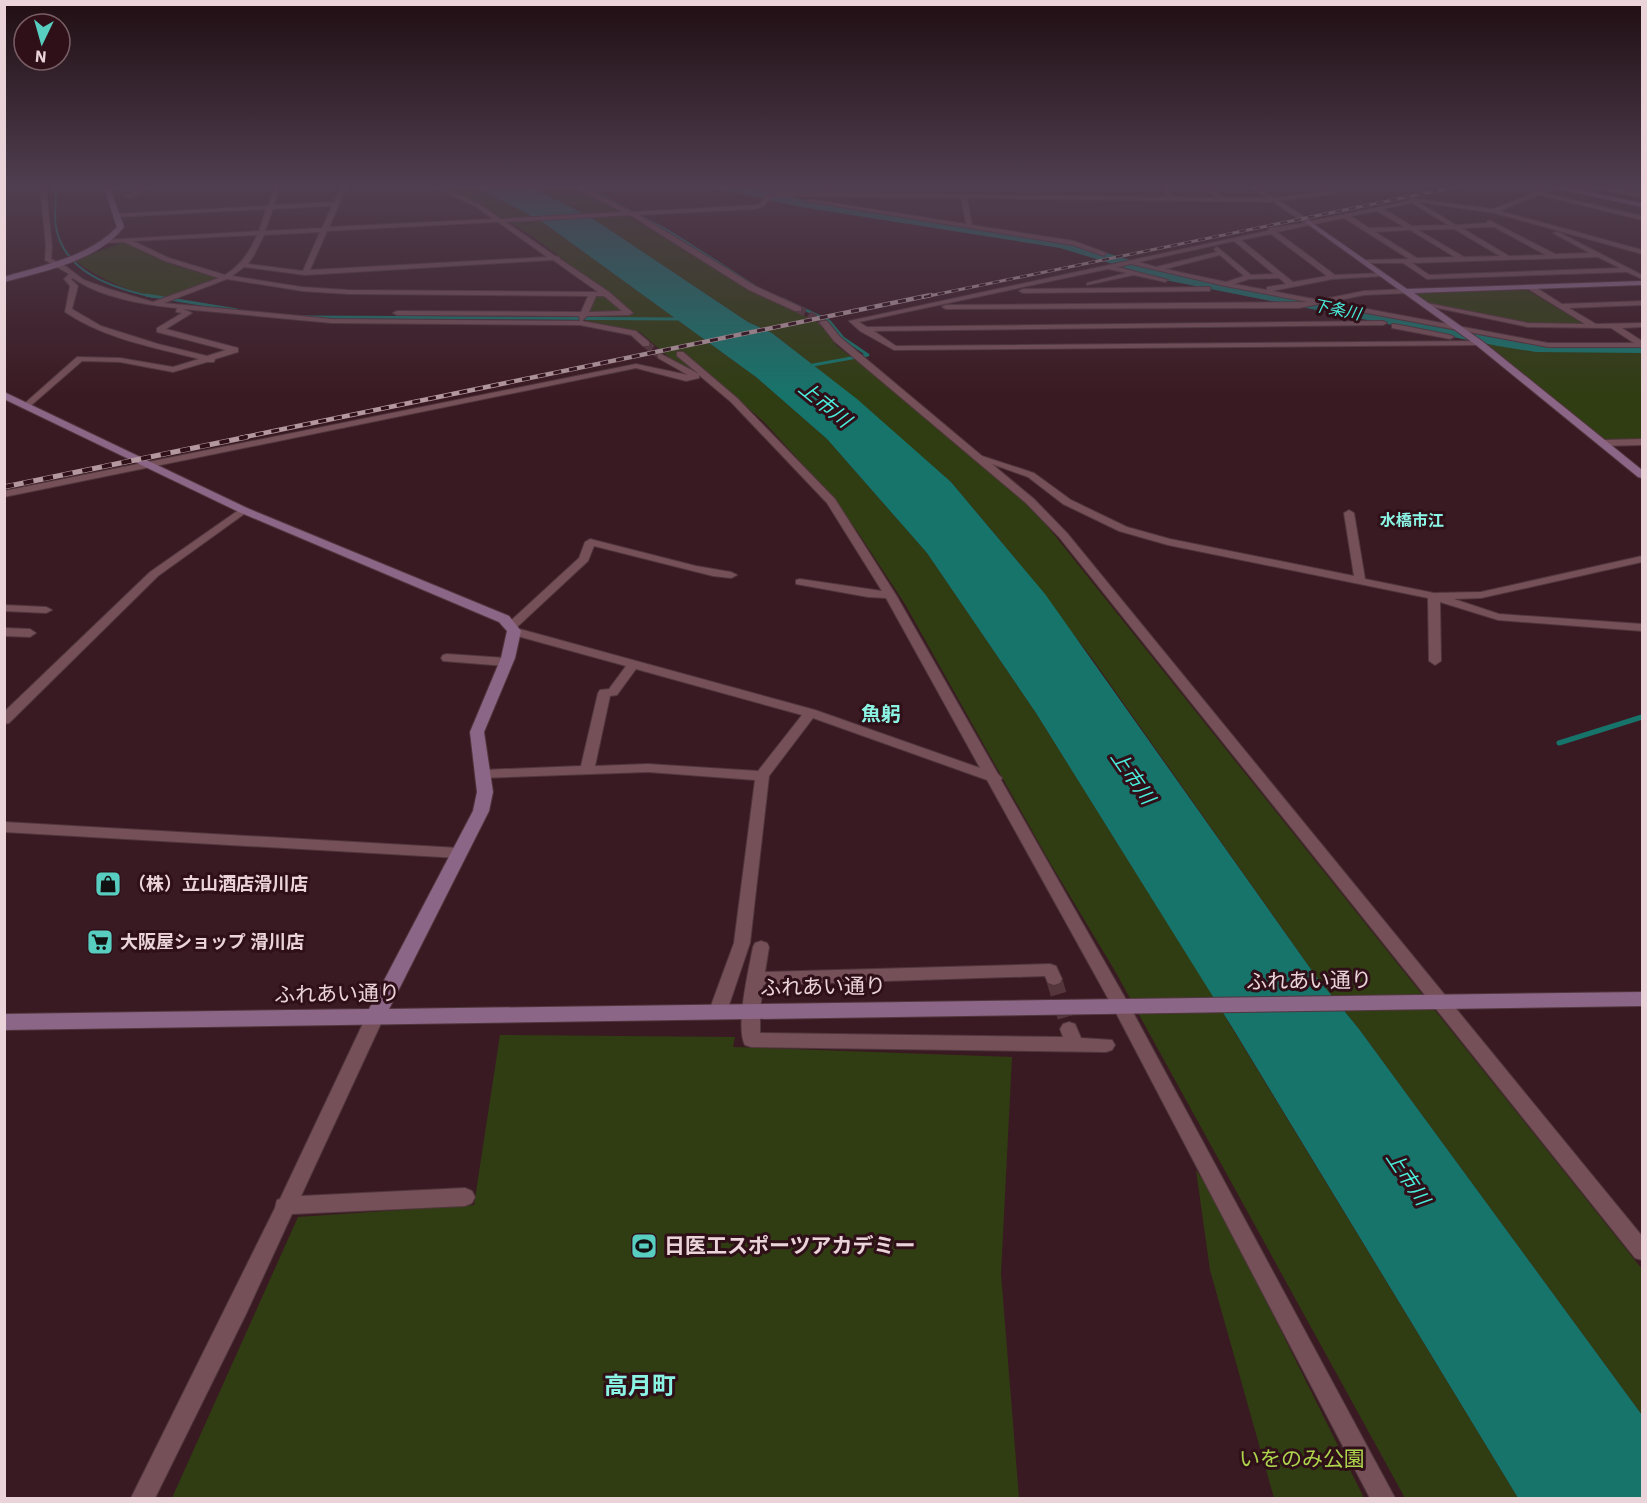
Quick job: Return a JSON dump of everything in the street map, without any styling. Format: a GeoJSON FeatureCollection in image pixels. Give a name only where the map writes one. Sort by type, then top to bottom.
{"type":"FeatureCollection","features":[{"type":"Feature","properties":{"kind":"street"},"geometry":{"type":"LineString","coordinates":[[48,255],[48,260],[82,281],[106,291],[154,304],[332,321],[580,323],[633,333],[646,344]]}},
{"type":"Feature","properties":{"kind":"street"},"geometry":{"type":"LineString","coordinates":[[4,280],[74,255]]}},
{"type":"Feature","properties":{"kind":"street"},"geometry":{"type":"LineString","coordinates":[[154,255],[223,278],[284,287],[337,291],[606,294]]}},
{"type":"Feature","properties":{"kind":"street"},"geometry":{"type":"LineString","coordinates":[[154,304],[223,278],[243,265],[250,255]]}},
{"type":"Feature","properties":{"kind":"street"},"geometry":{"type":"LineString","coordinates":[[305,273],[312,255]]}},
{"type":"Feature","properties":{"kind":"street"},"geometry":{"type":"LineString","coordinates":[[327,312],[629,313],[553,255]]}},
{"type":"Feature","properties":{"kind":"street"},"geometry":{"type":"LineString","coordinates":[[699,255],[752,288],[798,309]]}},
{"type":"Feature","properties":{"kind":"street"},"geometry":{"type":"LineString","coordinates":[[1157,255],[853,321],[894,348],[1220,345],[1239,335],[1383,323]]}},
{"type":"Feature","properties":{"kind":"street"},"geometry":{"type":"LineString","coordinates":[[1155,269],[1213,255]]}},
{"type":"Feature","properties":{"kind":"street"},"geometry":{"type":"LineString","coordinates":[[1224,255],[1249,277]]}},
{"type":"Feature","properties":{"kind":"street"},"geometry":{"type":"LineString","coordinates":[[1254,255],[1291,284]]}},
{"type":"Feature","properties":{"kind":"street"},"geometry":{"type":"LineString","coordinates":[[1304,255],[1333,277]]}},
{"type":"Feature","properties":{"kind":"street"},"geometry":{"type":"LineString","coordinates":[[1354,255],[1476,341],[1642,475]]}},
{"type":"Feature","properties":{"kind":"street"},"geometry":{"type":"LineString","coordinates":[[1409,255],[1418,261]]}},
{"type":"Feature","properties":{"kind":"street"},"geometry":{"type":"LineString","coordinates":[[1457,255],[1463,259]]}},
{"type":"Feature","properties":{"kind":"street"},"geometry":{"type":"LineString","coordinates":[[1503,255],[1559,286]]}},
{"type":"Feature","properties":{"kind":"street"},"geometry":{"type":"LineString","coordinates":[[1364,262],[1592,255]]}},
{"type":"Feature","properties":{"kind":"street"},"geometry":{"type":"LineString","coordinates":[[1598,255],[1642,277]]}},
{"type":"Feature","properties":{"kind":"street"},"geometry":{"type":"LineString","coordinates":[[243,265],[305,273],[557,258]]}},
{"type":"Feature","properties":{"kind":"street"},"geometry":{"type":"LineString","coordinates":[[1405,261],[1427,277],[1642,266]]}},
{"type":"Feature","properties":{"kind":"street"},"geometry":{"type":"LineString","coordinates":[[1128,262],[1224,284],[1548,345],[1642,345]]}},
{"type":"Feature","properties":{"kind":"street"},"geometry":{"type":"LineString","coordinates":[[1110,266],[1133,274],[1476,341]]}},
{"type":"Feature","properties":{"kind":"street"},"geometry":{"type":"LineString","coordinates":[[1100,307],[1086,285],[1133,274]]}},
{"type":"Feature","properties":{"kind":"street"},"geometry":{"type":"LineString","coordinates":[[75,275],[67,279],[74,286],[68,310],[81,320],[106,332],[211,360]]}},
{"type":"Feature","properties":{"kind":"street"},"geometry":{"type":"LineString","coordinates":[[1265,291],[1333,277],[1383,275]]}},
{"type":"Feature","properties":{"kind":"street"},"geometry":{"type":"LineString","coordinates":[[1224,284],[1249,277],[1280,276]]}},
{"type":"Feature","properties":{"kind":"street"},"geometry":{"type":"LineString","coordinates":[[917,307],[1302,306],[1364,293],[1642,283]]}},
{"type":"Feature","properties":{"kind":"street"},"geometry":{"type":"LineString","coordinates":[[1529,288],[1594,326]]}},
{"type":"Feature","properties":{"kind":"street"},"geometry":{"type":"LineString","coordinates":[[990,291],[1207,289]]}},
{"type":"Feature","properties":{"kind":"street"},"geometry":{"type":"LineString","coordinates":[[580,323],[593,294]]}},
{"type":"Feature","properties":{"kind":"street"},"geometry":{"type":"LineString","coordinates":[[1561,306],[1642,303]]}},
{"type":"Feature","properties":{"kind":"street"},"geometry":{"type":"LineString","coordinates":[[1426,305],[1528,325],[1642,325]]}},
{"type":"Feature","properties":{"kind":"street"},"geometry":{"type":"LineString","coordinates":[[27,406],[80,358],[120,360],[173,370],[211,360],[235,350],[160,330],[188,313],[179,310],[182,307]]}},
{"type":"Feature","properties":{"kind":"street"},"geometry":{"type":"LineString","coordinates":[[1049,307],[1068,346]]}},
{"type":"Feature","properties":{"kind":"street"},"geometry":{"type":"LineString","coordinates":[[1214,307],[1239,335]]}},
{"type":"Feature","properties":{"kind":"street"},"geometry":{"type":"LineString","coordinates":[[824,323],[837,339],[1030,501],[1063,535],[1433,1001],[1642,1251]]}},
{"type":"Feature","properties":{"kind":"street"},"geometry":{"type":"LineString","coordinates":[[1613,326],[1642,345]]}},
{"type":"Feature","properties":{"kind":"street"},"geometry":{"type":"LineString","coordinates":[[863,329],[1059,327],[1239,335],[1476,341]]}},
{"type":"Feature","properties":{"kind":"street"},"geometry":{"type":"LineString","coordinates":[[1220,345],[1232,358]]}},
{"type":"Feature","properties":{"kind":"street"},"geometry":{"type":"LineString","coordinates":[[680,354],[766,431],[831,501],[890,595],[1130,1007],[1383,1498]]}},
{"type":"Feature","properties":{"kind":"street"},"geometry":{"type":"LineString","coordinates":[[661,356],[696,376],[714,383]]}},
{"type":"Feature","properties":{"kind":"street"},"geometry":{"type":"LineString","coordinates":[[4,494],[152,466],[636,366],[686,378],[696,376]]}},
{"type":"Feature","properties":{"kind":"street"},"geometry":{"type":"LineString","coordinates":[[4,395],[243,510],[504,619],[512,629],[810,713],[887,738],[950,764],[995,777]]}},
{"type":"Feature","properties":{"kind":"street"},"geometry":{"type":"LineString","coordinates":[[1604,443],[1642,442]]}},
{"type":"Feature","properties":{"kind":"street"},"geometry":{"type":"LineString","coordinates":[[977,456],[1031,474],[1067,502],[1123,529],[1168,542],[1434,596],[1498,617],[1642,628]]}},
{"type":"Feature","properties":{"kind":"street"},"geometry":{"type":"LineString","coordinates":[[4,720],[154,574],[243,510]]}},
{"type":"Feature","properties":{"kind":"street"},"geometry":{"type":"LineString","coordinates":[[1349,513],[1360,580]]}},
{"type":"Feature","properties":{"kind":"street"},"geometry":{"type":"LineString","coordinates":[[142,1498],[239,1307],[284,1206],[375,1017],[481,811],[484,792],[477,732],[506,662],[512,629],[584,559],[590,542],[701,572],[731,575]]}},
{"type":"Feature","properties":{"kind":"street"},"geometry":{"type":"LineString","coordinates":[[1434,596],[1481,595],[1642,560]]}},
{"type":"Feature","properties":{"kind":"street"},"geometry":{"type":"LineString","coordinates":[[800,582],[868,594],[890,595]]}},
{"type":"Feature","properties":{"kind":"street"},"geometry":{"type":"LineString","coordinates":[[1434,596],[1435,661]]}},
{"type":"Feature","properties":{"kind":"street"},"geometry":{"type":"LineString","coordinates":[[4,608],[46,610]]}},
{"type":"Feature","properties":{"kind":"street"},"geometry":{"type":"LineString","coordinates":[[4,632],[30,633]]}},
{"type":"Feature","properties":{"kind":"street"},"geometry":{"type":"LineString","coordinates":[[447,658],[506,662]]}},
{"type":"Feature","properties":{"kind":"street"},"geometry":{"type":"LineString","coordinates":[[587,770],[604,693],[613,692],[634,663]]}},
{"type":"Feature","properties":{"kind":"street"},"geometry":{"type":"LineString","coordinates":[[718,1011],[742,943],[762,776],[810,713]]}},
{"type":"Feature","properties":{"kind":"street"},"geometry":{"type":"LineString","coordinates":[[482,774],[648,768],[762,776]]}},
{"type":"Feature","properties":{"kind":"street"},"geometry":{"type":"LineString","coordinates":[[4,827],[459,853]]}},
{"type":"Feature","properties":{"kind":"street"},"geometry":{"type":"LineString","coordinates":[[761,947],[751,1011],[751,1040],[1072,1036],[1106,1045]]}},
{"type":"Feature","properties":{"kind":"street"},"geometry":{"type":"LineString","coordinates":[[756,979],[1050,970],[1054,980]]}},
{"type":"Feature","properties":{"kind":"street","name":"ふれあい通り"},"geometry":{"type":"LineString","coordinates":[[4,1022],[1642,999]]}},
{"type":"Feature","properties":{"kind":"street"},"geometry":{"type":"LineString","coordinates":[[284,1206],[465,1197]]}},
{"type":"Feature","properties":{"kind":"green space"},"geometry":{"type":"Polygon","coordinates":[[[88,255],[152,255],[176,266],[219,278],[178,295],[155,296],[118,285],[75,260],[88,255]]]}},
{"type":"Feature","properties":{"kind":"green space"},"geometry":{"type":"Polygon","coordinates":[[[557,255],[588,255],[756,377],[827,439],[927,553],[1036,713],[1201,977],[1518,1498],[1405,1498],[1115,971],[1049,861],[905,604],[857,531],[826,490],[765,423],[720,383],[671,359],[640,332],[586,321],[597,292],[557,255]]]}},
{"type":"Feature","properties":{"kind":"green space"},"geometry":{"type":"Polygon","coordinates":[[[648,255],[695,255],[745,288],[820,323],[837,346],[916,406],[1016,493],[1044,522],[1642,1269],[1642,1415],[1359,1029],[1315,975],[1091,657],[1014,557],[951,482],[813,365],[772,333],[748,322],[648,255]]]}},
{"type":"Feature","properties":{"kind":"green space"},"geometry":{"type":"Polygon","coordinates":[[[1527,290],[1584,324],[1539,324],[1520,321],[1430,304],[1415,293],[1527,290]]]}},
{"type":"Feature","properties":{"kind":"green space"},"geometry":{"type":"Polygon","coordinates":[[[1484,341],[1575,349],[1642,348],[1642,442],[1604,443],[1484,341]]]}},
{"type":"Feature","properties":{"kind":"green space","name":"日医工スポーツアカデミー"},"geometry":{"type":"Polygon","coordinates":[[[500,1035],[735,1037],[733,1047],[1012,1057],[1001,1274],[1019,1498],[172,1498],[298,1217],[474,1205],[500,1035]]]}},
{"type":"Feature","properties":{"kind":"green space","name":"いをのみ公園"},"geometry":{"type":"Polygon","coordinates":[[[1196,1170],[1216,1200],[1364,1498],[1274,1498],[1210,1270],[1196,1170]]]}},
{"type":"Feature","properties":{"kind":"water","name":"上市川"},"geometry":{"type":"Polygon","coordinates":[[[588,255],[648,255],[748,322],[772,333],[857,399],[951,482],[1045,594],[1315,975],[1359,1029],[1642,1415],[1642,1498],[1518,1498],[1235,1032],[1036,713],[927,553],[827,439],[756,377],[588,255]]]}},
{"type":"Feature","properties":{"kind":"waterway"},"geometry":{"type":"LineString","coordinates":[[68,255],[92,276],[122,289],[153,297]]}},
{"type":"Feature","properties":{"kind":"waterway"},"geometry":{"type":"LineString","coordinates":[[707,255],[763,291]]}},
{"type":"Feature","properties":{"kind":"waterway","name":"下条川"},"geometry":{"type":"LineString","coordinates":[[1099,255],[1165,275],[1498,341],[1536,347],[1642,348]]}},
{"type":"Feature","properties":{"kind":"waterway"},"geometry":{"type":"LineString","coordinates":[[146,295],[237,310]]}},
{"type":"Feature","properties":{"kind":"waterway"},"geometry":{"type":"LineString","coordinates":[[783,299],[829,321],[843,338],[868,355],[813,365]]}},
{"type":"Feature","properties":{"kind":"waterway"},"geometry":{"type":"LineString","coordinates":[[303,317],[681,319]]}},
{"type":"Feature","properties":{"kind":"waterway"},"geometry":{"type":"LineString","coordinates":[[1559,743],[1642,717]]}},
{"type":"Feature","properties":{"kind":"tunnel"},"geometry":{"type":"LineString","coordinates":[[798,309],[824,323]]}},
{"type":"Feature","properties":{"kind":"tunnel"},"geometry":{"type":"LineString","coordinates":[[646,344],[661,356]]}},
{"type":"Feature","properties":{"kind":"tunnel"},"geometry":{"type":"LineString","coordinates":[[1054,979],[1069,1029]]}},
{"type":"Feature","properties":{"kind":"railway"},"geometry":{"type":"LineString","coordinates":[[924,297],[1126,255]]}},
{"type":"Feature","properties":{"kind":"railway"},"geometry":{"type":"LineString","coordinates":[[240,438],[931,295]]}},
{"type":"Feature","properties":{"kind":"railway"},"geometry":{"type":"LineString","coordinates":[[4,487],[247,437]]}},
{"type":"Feature","properties":{"kind":"place","name":"（株）立山酒店滑川店"},"geometry":{"type":"Point","coordinates":[108,884]}},
{"type":"Feature","properties":{"kind":"place","name":"大阪屋ショップ 滑川店"},"geometry":{"type":"Point","coordinates":[100,942]}},
{"type":"Feature","properties":{"kind":"place","name":"日医工スポーツアカデミー"},"geometry":{"type":"Point","coordinates":[644,1246]}},
{"type":"Feature","properties":{"kind":"district","name":"水橋市江"},"geometry":{"type":"Point","coordinates":[1412,520]}},
{"type":"Feature","properties":{"kind":"district","name":"魚躬"},"geometry":{"type":"Point","coordinates":[881,714]}},
{"type":"Feature","properties":{"kind":"district","name":"高月町"},"geometry":{"type":"Point","coordinates":[640,1386]}}]}
